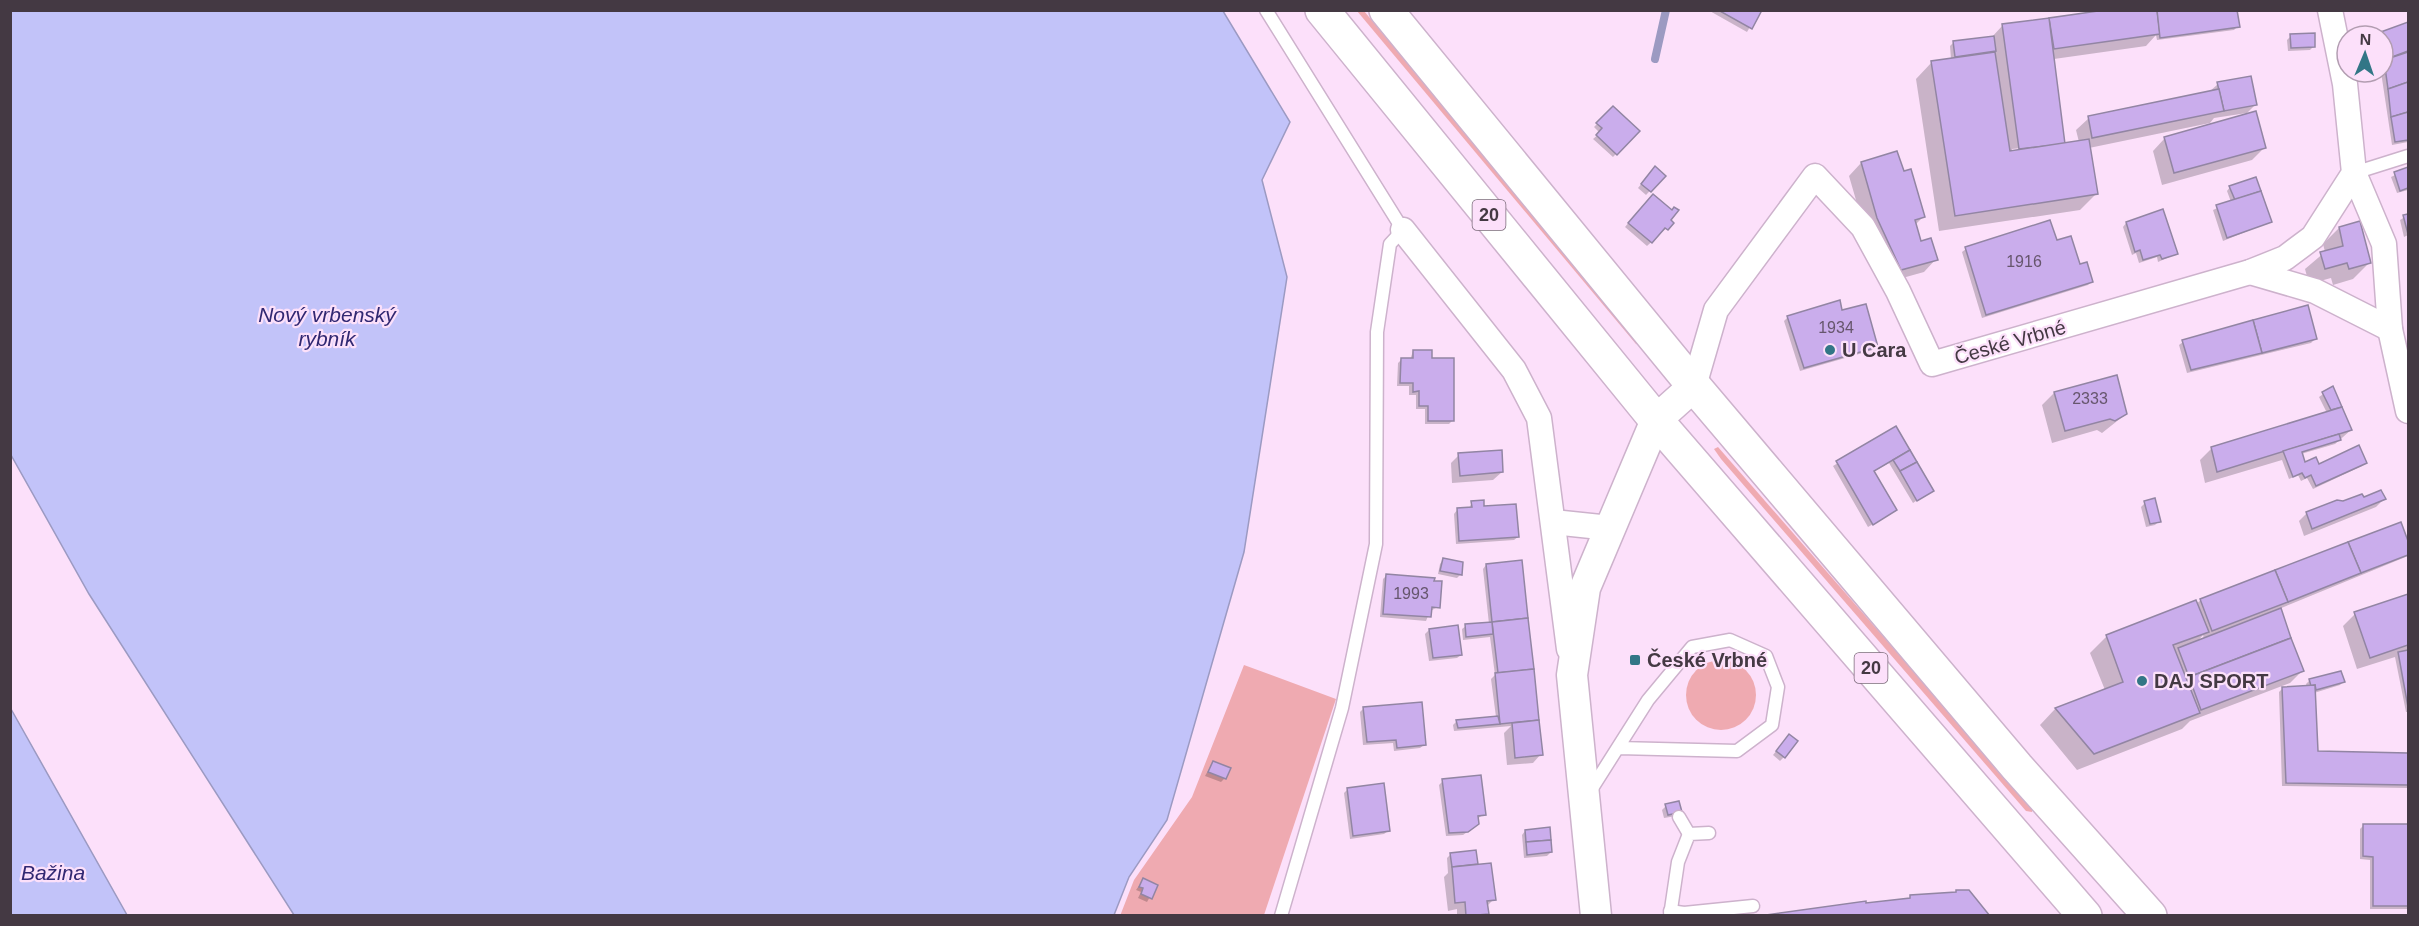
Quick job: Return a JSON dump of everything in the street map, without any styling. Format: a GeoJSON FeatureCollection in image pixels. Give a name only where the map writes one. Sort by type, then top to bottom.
{"type":"FeatureCollection","features":[{"type":"Feature","properties":{"kind":"main road","name":"20"},"geometry":{"type":"LineString","coordinates":[[1322,10],[1656,420],[2085,915]]}},
{"type":"Feature","properties":{"kind":"main road","name":"20"},"geometry":{"type":"LineString","coordinates":[[1386,10],[1695,386],[2017,767],[2150,915]]}},
{"type":"Feature","properties":{"kind":"street"},"geometry":{"type":"LineString","coordinates":[[2330,10],[2345,84],[2354,173],[2384,244],[2390,329],[2409,411]]}},
{"type":"Feature","properties":{"kind":"street","name":"České Vrbné"},"geometry":{"type":"LineString","coordinates":[[1695,386],[1716,310],[1815,176],[1863,227],[1898,291],[1932,364],[2250,272],[2285,258],[2313,237],[2354,173]]}},
{"type":"Feature","properties":{"kind":"street"},"geometry":{"type":"LineString","coordinates":[[1403,230],[1514,370],[1539,418],[1572,675],[1596,915]]}},
{"type":"Feature","properties":{"kind":"street"},"geometry":{"type":"LineString","coordinates":[[2250,272],[2314,291],[2390,329]]}},
{"type":"Feature","properties":{"kind":"street"},"geometry":{"type":"LineString","coordinates":[[1572,675],[1585,588],[1610,528],[1656,420],[1695,386]]}},
{"type":"Feature","properties":{"kind":"street"},"geometry":{"type":"LineString","coordinates":[[1554,522],[1610,528]]}},
{"type":"Feature","properties":{"kind":"lane"},"geometry":{"type":"LineString","coordinates":[[1266,10],[1403,230],[1390,244],[1377,332],[1376,544],[1342,708],[1281,915]]}},
{"type":"Feature","properties":{"kind":"lane"},"geometry":{"type":"LineString","coordinates":[[2354,173],[2409,156]]}},
{"type":"Feature","properties":{"kind":"lane"},"geometry":{"type":"LineString","coordinates":[[1584,801],[1648,700],[1692,647],[1730,640],[1766,656],[1778,687],[1772,725],[1737,751],[1619,748]]}},
{"type":"Feature","properties":{"kind":"lane"},"geometry":{"type":"LineString","coordinates":[[1679,817],[1689,834]]}},
{"type":"Feature","properties":{"kind":"lane"},"geometry":{"type":"LineString","coordinates":[[1689,834],[1709,832]]}},
{"type":"Feature","properties":{"kind":"lane"},"geometry":{"type":"LineString","coordinates":[[1689,834],[1678,862],[1670,913],[1754,906]]}},
{"type":"Feature","properties":{"kind":"shaded area"},"geometry":{"type":"Polygon","coordinates":[[[1357,11],[1364,11],[1646,346],[1636,344],[1357,11]]]}},
{"type":"Feature","properties":{"kind":"shaded area"},"geometry":{"type":"Polygon","coordinates":[[[1718,447],[2032,807],[2032,812],[2026,811],[1721,459],[1714,449],[1718,447]]]}},
{"type":"Feature","properties":{"kind":"shaded area"},"geometry":{"type":"Polygon","coordinates":[[[1721,660],[1734,663],[1746,670],[1753,682],[1756,695],[1753,708],[1746,720],[1734,727],[1721,730],[1708,727],[1696,720],[1689,708],[1686,695],[1689,682],[1696,670],[1708,663],[1721,660]]]}},
{"type":"Feature","properties":{"kind":"shaded area"},"geometry":{"type":"Polygon","coordinates":[[[1244,665],[1336,699],[1264,915],[1120,916],[1134,880],[1192,797],[1244,665]]]}},
{"type":"Feature","properties":{"kind":"water","name":"Nový vrbenský rybník"},"geometry":{"type":"Polygon","coordinates":[[[10,11],[1223,11],[1290,122],[1262,180],[1287,277],[1244,552],[1167,820],[1129,877],[1114,915],[294,915],[89,594],[11,455],[10,11]]]}},
{"type":"Feature","properties":{"kind":"water","name":"Bažina"},"geometry":{"type":"Polygon","coordinates":[[[11,709],[127,915],[11,915],[11,709]]]}},
{"type":"Feature","properties":{"kind":"building"},"geometry":{"type":"Polygon","coordinates":[[[1718,10],[1762,10],[1752,29],[1718,10]]]}},
{"type":"Feature","properties":{"kind":"building"},"geometry":{"type":"Polygon","coordinates":[[[2105,10],[2157,10],[2160,34],[2054,49],[2049,18],[2105,10]]]}},
{"type":"Feature","properties":{"kind":"building"},"geometry":{"type":"Polygon","coordinates":[[[2157,10],[2237,10],[2240,27],[2160,38],[2157,10]]]}},
{"type":"Feature","properties":{"kind":"building"},"geometry":{"type":"Polygon","coordinates":[[[2049,18],[2065,144],[2019,149],[2002,24],[2049,18]]]}},
{"type":"Feature","properties":{"kind":"building"},"geometry":{"type":"Polygon","coordinates":[[[2408,22],[2408,51],[2395,56],[2395,27],[2408,22]]]}},
{"type":"Feature","properties":{"kind":"building"},"geometry":{"type":"Polygon","coordinates":[[[2315,33],[2315,47],[2291,48],[2290,34],[2315,33]]]}},
{"type":"Feature","properties":{"kind":"building"},"geometry":{"type":"Polygon","coordinates":[[[1994,36],[1996,51],[1955,57],[1953,41],[1994,36]]]}},
{"type":"Feature","properties":{"kind":"building"},"geometry":{"type":"Polygon","coordinates":[[[1995,52],[2010,151],[2089,139],[2098,194],[1955,216],[1931,61],[1995,52]]]}},
{"type":"Feature","properties":{"kind":"building"},"geometry":{"type":"Polygon","coordinates":[[[2408,52],[2408,82],[2388,89],[2387,84],[2395,84],[2395,56],[2408,52]]]}},
{"type":"Feature","properties":{"kind":"building"},"geometry":{"type":"Polygon","coordinates":[[[2251,76],[2257,105],[2224,111],[2217,82],[2251,76]]]}},
{"type":"Feature","properties":{"kind":"building"},"geometry":{"type":"Polygon","coordinates":[[[2408,82],[2408,112],[2391,117],[2388,89],[2408,82]]]}},
{"type":"Feature","properties":{"kind":"building"},"geometry":{"type":"Polygon","coordinates":[[[2219,89],[2224,111],[2092,138],[2088,116],[2219,89]]]}},
{"type":"Feature","properties":{"kind":"building"},"geometry":{"type":"Polygon","coordinates":[[[1613,106],[1640,131],[1617,155],[1596,135],[1602,128],[1596,123],[1613,106]]]}},
{"type":"Feature","properties":{"kind":"building"},"geometry":{"type":"Polygon","coordinates":[[[2256,111],[2266,148],[2174,173],[2164,137],[2256,111]]]}},
{"type":"Feature","properties":{"kind":"building"},"geometry":{"type":"Polygon","coordinates":[[[2408,112],[2408,140],[2395,142],[2391,117],[2408,112]]]}},
{"type":"Feature","properties":{"kind":"building"},"geometry":{"type":"Polygon","coordinates":[[[1897,151],[1904,171],[1911,169],[1925,217],[1915,220],[1921,241],[1931,238],[1938,260],[1901,270],[1877,218],[1861,162],[1897,151]]]}},
{"type":"Feature","properties":{"kind":"building"},"geometry":{"type":"Polygon","coordinates":[[[1655,166],[1666,176],[1651,192],[1641,184],[1655,166]]]}},
{"type":"Feature","properties":{"kind":"building"},"geometry":{"type":"Polygon","coordinates":[[[2408,167],[2408,188],[2400,191],[2394,172],[2408,167]]]}},
{"type":"Feature","properties":{"kind":"building"},"geometry":{"type":"Polygon","coordinates":[[[2256,177],[2261,191],[2235,200],[2229,186],[2256,177]]]}},
{"type":"Feature","properties":{"kind":"building"},"geometry":{"type":"Polygon","coordinates":[[[2261,191],[2272,222],[2227,238],[2216,205],[2261,191]]]}},
{"type":"Feature","properties":{"kind":"building"},"geometry":{"type":"Polygon","coordinates":[[[1653,194],[1672,210],[1674,207],[1679,210],[1671,220],[1674,223],[1668,230],[1665,228],[1652,243],[1628,223],[1653,194]]]}},
{"type":"Feature","properties":{"kind":"building"},"geometry":{"type":"Polygon","coordinates":[[[2163,209],[2178,254],[2162,259],[2160,255],[2143,260],[2140,250],[2135,252],[2126,222],[2163,209]]]}},
{"type":"Feature","properties":{"kind":"building"},"geometry":{"type":"Polygon","coordinates":[[[2408,214],[2408,234],[2403,215],[2408,214]]]}},
{"type":"Feature","properties":{"kind":"building"},"geometry":{"type":"Polygon","coordinates":[[[2050,220],[2057,240],[2071,236],[2080,264],[2087,262],[2093,282],[1986,315],[1965,247],[2050,220]]]}},
{"type":"Feature","properties":{"kind":"building"},"geometry":{"type":"Polygon","coordinates":[[[2360,221],[2371,263],[2349,269],[2347,263],[2325,269],[2320,252],[2343,246],[2339,227],[2360,221]]]}},
{"type":"Feature","properties":{"kind":"building"},"geometry":{"type":"Polygon","coordinates":[[[1840,300],[1842,310],[1866,304],[1878,347],[1804,368],[1787,316],[1840,300]]]}},
{"type":"Feature","properties":{"kind":"building"},"geometry":{"type":"Polygon","coordinates":[[[2308,305],[2317,339],[2262,353],[2253,320],[2308,305]]]}},
{"type":"Feature","properties":{"kind":"building"},"geometry":{"type":"Polygon","coordinates":[[[2253,320],[2262,353],[2191,370],[2182,340],[2253,320]]]}},
{"type":"Feature","properties":{"kind":"building"},"geometry":{"type":"Polygon","coordinates":[[[1413,350],[1432,350],[1432,358],[1454,358],[1454,421],[1428,421],[1428,406],[1419,406],[1419,391],[1413,392],[1413,383],[1400,383],[1401,358],[1413,358],[1413,350]]]}},
{"type":"Feature","properties":{"kind":"building"},"geometry":{"type":"Polygon","coordinates":[[[2117,375],[2127,414],[2115,421],[2110,419],[2065,431],[2054,392],[2117,375]]]}},
{"type":"Feature","properties":{"kind":"building"},"geometry":{"type":"Polygon","coordinates":[[[2333,386],[2342,407],[2331,410],[2322,392],[2333,386]]]}},
{"type":"Feature","properties":{"kind":"building"},"geometry":{"type":"Polygon","coordinates":[[[2342,407],[2352,430],[2217,472],[2211,447],[2342,407]]]}},
{"type":"Feature","properties":{"kind":"building"},"geometry":{"type":"Polygon","coordinates":[[[1896,426],[1910,450],[1874,471],[1897,510],[1873,525],[1836,461],[1896,426]]]}},
{"type":"Feature","properties":{"kind":"building"},"geometry":{"type":"Polygon","coordinates":[[[2339,434],[2341,440],[2302,452],[2305,462],[2316,457],[2319,464],[2359,445],[2367,463],[2316,486],[2311,475],[2305,478],[2302,473],[2293,477],[2283,451],[2339,434]]]}},
{"type":"Feature","properties":{"kind":"building"},"geometry":{"type":"Polygon","coordinates":[[[1502,450],[1503,472],[1460,476],[1458,453],[1502,450]]]}},
{"type":"Feature","properties":{"kind":"building"},"geometry":{"type":"Polygon","coordinates":[[[1910,450],[1917,462],[1900,471],[1893,460],[1910,450]]]}},
{"type":"Feature","properties":{"kind":"building"},"geometry":{"type":"Polygon","coordinates":[[[1917,462],[1934,491],[1917,501],[1900,471],[1917,462]]]}},
{"type":"Feature","properties":{"kind":"building"},"geometry":{"type":"Polygon","coordinates":[[[2381,490],[2386,499],[2312,529],[2306,512],[2337,500],[2343,501],[2362,494],[2364,497],[2381,490]]]}},
{"type":"Feature","properties":{"kind":"building"},"geometry":{"type":"Polygon","coordinates":[[[2155,498],[2161,522],[2150,524],[2144,501],[2155,498]]]}},
{"type":"Feature","properties":{"kind":"building"},"geometry":{"type":"Polygon","coordinates":[[[1484,500],[1484,506],[1516,504],[1519,537],[1459,541],[1457,508],[1472,507],[1471,501],[1484,500]]]}},
{"type":"Feature","properties":{"kind":"building"},"geometry":{"type":"Polygon","coordinates":[[[2401,522],[2408,541],[2408,555],[2361,573],[2348,542],[2401,522]]]}},
{"type":"Feature","properties":{"kind":"building"},"geometry":{"type":"Polygon","coordinates":[[[2348,542],[2361,573],[2288,602],[2275,570],[2348,542]]]}},
{"type":"Feature","properties":{"kind":"building"},"geometry":{"type":"Polygon","coordinates":[[[1443,558],[1463,562],[1462,575],[1440,571],[1443,558]]]}},
{"type":"Feature","properties":{"kind":"building"},"geometry":{"type":"Polygon","coordinates":[[[1522,560],[1528,618],[1492,622],[1486,564],[1522,560]]]}},
{"type":"Feature","properties":{"kind":"building"},"geometry":{"type":"Polygon","coordinates":[[[2275,570],[2288,602],[2212,631],[2200,599],[2275,570]]]}},
{"type":"Feature","properties":{"kind":"building"},"geometry":{"type":"Polygon","coordinates":[[[1386,574],[1435,578],[1434,581],[1442,581],[1440,608],[1432,607],[1431,617],[1383,614],[1386,574]]]}},
{"type":"Feature","properties":{"kind":"building"},"geometry":{"type":"Polygon","coordinates":[[[2408,594],[2408,645],[2370,658],[2354,612],[2408,594]]]}},
{"type":"Feature","properties":{"kind":"building"},"geometry":{"type":"Polygon","coordinates":[[[2196,600],[2209,632],[2173,645],[2200,713],[2094,754],[2055,708],[2123,682],[2106,635],[2196,600]]]}},
{"type":"Feature","properties":{"kind":"building"},"geometry":{"type":"Polygon","coordinates":[[[2281,608],[2291,638],[2189,677],[2178,648],[2281,608]]]}},
{"type":"Feature","properties":{"kind":"building"},"geometry":{"type":"Polygon","coordinates":[[[1528,618],[1534,669],[1498,673],[1492,622],[1528,618]]]}},
{"type":"Feature","properties":{"kind":"building"},"geometry":{"type":"Polygon","coordinates":[[[1492,622],[1493,634],[1466,637],[1465,624],[1492,622]]]}},
{"type":"Feature","properties":{"kind":"building"},"geometry":{"type":"Polygon","coordinates":[[[1458,625],[1462,655],[1433,658],[1429,629],[1458,625]]]}},
{"type":"Feature","properties":{"kind":"building"},"geometry":{"type":"Polygon","coordinates":[[[2291,638],[2304,671],[2201,710],[2189,677],[2291,638]]]}},
{"type":"Feature","properties":{"kind":"building"},"geometry":{"type":"Polygon","coordinates":[[[2408,650],[2408,707],[2398,652],[2408,650]]]}},
{"type":"Feature","properties":{"kind":"building"},"geometry":{"type":"Polygon","coordinates":[[[1534,669],[1539,720],[1500,724],[1495,673],[1534,669]]]}},
{"type":"Feature","properties":{"kind":"building"},"geometry":{"type":"Polygon","coordinates":[[[2341,671],[2345,682],[2316,690],[2315,685],[2311,686],[2309,679],[2341,671]]]}},
{"type":"Feature","properties":{"kind":"building"},"geometry":{"type":"Polygon","coordinates":[[[2315,685],[2318,751],[2408,753],[2408,785],[2286,783],[2282,687],[2315,685]]]}},
{"type":"Feature","properties":{"kind":"building"},"geometry":{"type":"Polygon","coordinates":[[[1422,702],[1426,745],[1397,748],[1396,740],[1367,742],[1363,707],[1422,702]]]}},
{"type":"Feature","properties":{"kind":"building"},"geometry":{"type":"Polygon","coordinates":[[[1498,716],[1500,724],[1458,728],[1456,720],[1498,716]]]}},
{"type":"Feature","properties":{"kind":"building"},"geometry":{"type":"Polygon","coordinates":[[[1539,720],[1543,755],[1515,758],[1512,723],[1539,720]]]}},
{"type":"Feature","properties":{"kind":"building"},"geometry":{"type":"Polygon","coordinates":[[[1789,734],[1798,741],[1785,758],[1776,751],[1789,734]]]}},
{"type":"Feature","properties":{"kind":"building"},"geometry":{"type":"Polygon","coordinates":[[[1213,761],[1231,768],[1226,779],[1208,772],[1213,761]]]}},
{"type":"Feature","properties":{"kind":"building"},"geometry":{"type":"Polygon","coordinates":[[[1481,775],[1486,815],[1478,816],[1479,824],[1468,832],[1449,833],[1442,779],[1481,775]]]}},
{"type":"Feature","properties":{"kind":"building"},"geometry":{"type":"Polygon","coordinates":[[[1384,783],[1390,831],[1353,836],[1347,788],[1384,783]]]}},
{"type":"Feature","properties":{"kind":"building"},"geometry":{"type":"Polygon","coordinates":[[[1679,801],[1682,812],[1668,815],[1665,804],[1679,801]]]}},
{"type":"Feature","properties":{"kind":"building"},"geometry":{"type":"Polygon","coordinates":[[[2363,824],[2408,824],[2408,906],[2373,906],[2373,857],[2363,856],[2363,824]]]}},
{"type":"Feature","properties":{"kind":"building"},"geometry":{"type":"Polygon","coordinates":[[[1550,827],[1551,840],[1526,842],[1525,830],[1550,827]]]}},
{"type":"Feature","properties":{"kind":"building"},"geometry":{"type":"Polygon","coordinates":[[[1551,840],[1552,852],[1527,855],[1526,842],[1551,840]]]}},
{"type":"Feature","properties":{"kind":"building"},"geometry":{"type":"Polygon","coordinates":[[[1476,850],[1478,864],[1452,867],[1450,853],[1476,850]]]}},
{"type":"Feature","properties":{"kind":"building"},"geometry":{"type":"Polygon","coordinates":[[[1491,863],[1496,900],[1487,901],[1489,914],[1466,916],[1465,902],[1455,903],[1452,867],[1491,863]]]}},
{"type":"Feature","properties":{"kind":"building"},"geometry":{"type":"Polygon","coordinates":[[[1143,878],[1158,885],[1152,899],[1141,894],[1143,888],[1139,887],[1143,878]]]}},
{"type":"Feature","properties":{"kind":"building"},"geometry":{"type":"Polygon","coordinates":[[[1956,890],[1969,890],[1990,916],[1759,916],[1866,901],[1866,903],[1910,898],[1910,895],[1956,892],[1956,890]]]}},
{"type":"Feature","properties":{"kind":"waterway"},"geometry":{"type":"LineString","coordinates":[[1655,59],[1666,10]]}},
{"type":"Feature","properties":{"kind":"place","name":"U Cara"},"geometry":{"type":"Point","coordinates":[1830,350]}},
{"type":"Feature","properties":{"kind":"place","name":"České Vrbné"},"geometry":{"type":"Point","coordinates":[1635,660]}},
{"type":"Feature","properties":{"kind":"place","name":"DAJ SPORT"},"geometry":{"type":"Point","coordinates":[2142,681]}}]}
